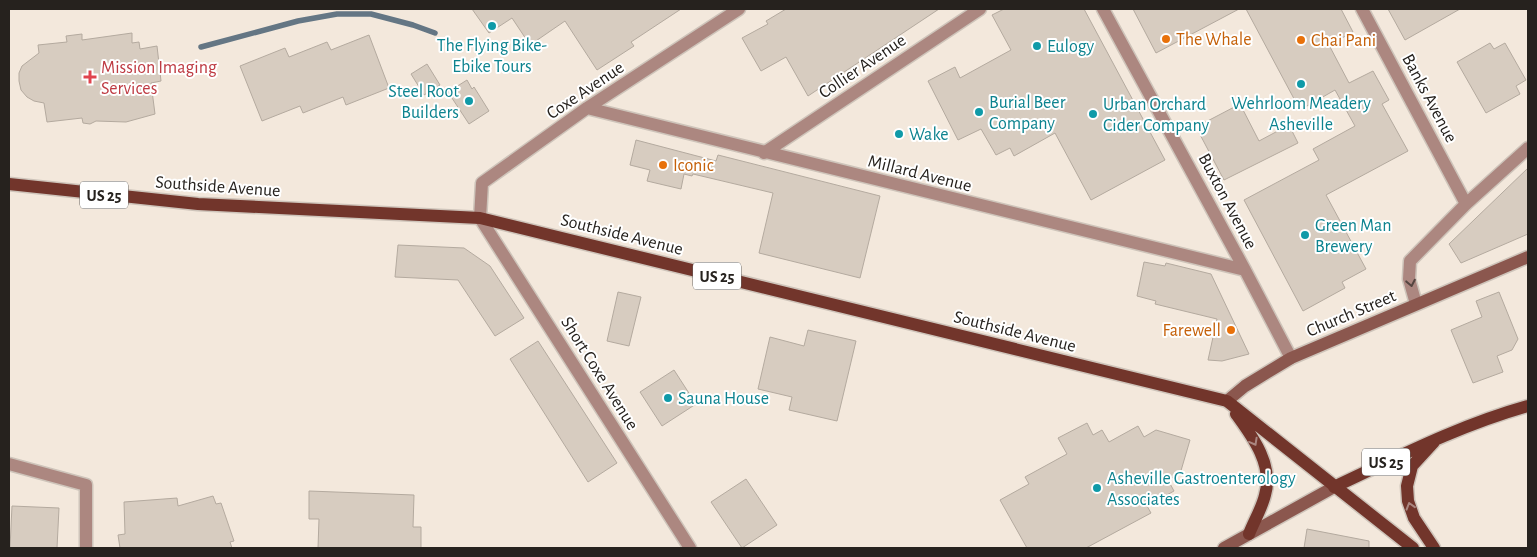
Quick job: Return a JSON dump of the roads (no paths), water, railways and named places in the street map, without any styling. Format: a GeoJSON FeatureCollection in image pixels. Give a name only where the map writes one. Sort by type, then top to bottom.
{"type":"FeatureCollection","features":[{"type":"Feature","properties":{"kind":"main road","name":"Southside Avenue"},"geometry":{"type":"LineString","coordinates":[[9,184],[198,204],[480,218],[1227,401],[1412,548]]}},
{"type":"Feature","properties":{"kind":"main road"},"geometry":{"type":"LineString","coordinates":[[1416,304],[1528,257]]}},
{"type":"Feature","properties":{"kind":"main road","name":"Church Street"},"geometry":{"type":"LineString","coordinates":[[1227,401],[1245,386],[1291,358],[1416,304]]}},
{"type":"Feature","properties":{"kind":"main road"},"geometry":{"type":"LineString","coordinates":[[1227,401],[1252,437],[1262,457],[1266,472],[1266,493],[1249,534]]}},
{"type":"Feature","properties":{"kind":"main road","name":"US 25"},"geometry":{"type":"LineString","coordinates":[[1334,487],[1438,437],[1497,415],[1528,406]]}},
{"type":"Feature","properties":{"kind":"main road"},"geometry":{"type":"LineString","coordinates":[[1434,548],[1414,518],[1408,501],[1407,486],[1412,466],[1438,437]]}},
{"type":"Feature","properties":{"kind":"main road"},"geometry":{"type":"LineString","coordinates":[[1224,548],[1334,487]]}},
{"type":"Feature","properties":{"kind":"street","name":"Coxe Avenue"},"geometry":{"type":"LineString","coordinates":[[480,218],[482,183],[587,108],[739,9]]}},
{"type":"Feature","properties":{"kind":"street","name":"Collier Avenue"},"geometry":{"type":"LineString","coordinates":[[764,153],[980,9]]}},
{"type":"Feature","properties":{"kind":"street","name":"Buxton Avenue"},"geometry":{"type":"LineString","coordinates":[[1103,9],[1291,358]]}},
{"type":"Feature","properties":{"kind":"street","name":"Banks Avenue"},"geometry":{"type":"LineString","coordinates":[[1362,9],[1466,204]]}},
{"type":"Feature","properties":{"kind":"street","name":"Millard Avenue"},"geometry":{"type":"LineString","coordinates":[[587,108],[1245,270]]}},
{"type":"Feature","properties":{"kind":"street","name":"Church Street"},"geometry":{"type":"LineString","coordinates":[[1416,304],[1409,279],[1410,261],[1466,204],[1528,148]]}},
{"type":"Feature","properties":{"kind":"street","name":"Short Coxe Avenue"},"geometry":{"type":"LineString","coordinates":[[480,218],[690,548]]}},
{"type":"Feature","properties":{"kind":"street"},"geometry":{"type":"LineString","coordinates":[[9,464],[86,485],[86,548]]}},
{"type":"Feature","properties":{"kind":"waterway"},"geometry":{"type":"LineString","coordinates":[[201,47],[298,21],[337,14],[371,14],[435,33]]}},
{"type":"Feature","properties":{"kind":"place","name":"The Flying Bike- Ebike Tours"},"geometry":{"type":"Point","coordinates":[492,26]}},
{"type":"Feature","properties":{"kind":"place","name":"The Whale"},"geometry":{"type":"Point","coordinates":[1166,39]}},
{"type":"Feature","properties":{"kind":"place","name":"Chai Pani"},"geometry":{"type":"Point","coordinates":[1301,40]}},
{"type":"Feature","properties":{"kind":"place","name":"Eulogy"},"geometry":{"type":"Point","coordinates":[1037,46]}},
{"type":"Feature","properties":{"kind":"place","name":"Mission Imaging Services"},"geometry":{"type":"Point","coordinates":[90,77]}},
{"type":"Feature","properties":{"kind":"place","name":"Wehrloom Meadery Asheville"},"geometry":{"type":"Point","coordinates":[1301,84]}},
{"type":"Feature","properties":{"kind":"place","name":"Steel Root Builders"},"geometry":{"type":"Point","coordinates":[469,101]}},
{"type":"Feature","properties":{"kind":"place","name":"Burial Beer Company"},"geometry":{"type":"Point","coordinates":[979,112]}},
{"type":"Feature","properties":{"kind":"place","name":"Urban Orchard Cider Company"},"geometry":{"type":"Point","coordinates":[1093,114]}},
{"type":"Feature","properties":{"kind":"place","name":"Wake"},"geometry":{"type":"Point","coordinates":[899,134]}},
{"type":"Feature","properties":{"kind":"place","name":"Iconic"},"geometry":{"type":"Point","coordinates":[663,165]}},
{"type":"Feature","properties":{"kind":"place","name":"Green Man Brewery"},"geometry":{"type":"Point","coordinates":[1305,235]}},
{"type":"Feature","properties":{"kind":"place","name":"Farewell"},"geometry":{"type":"Point","coordinates":[1231,330]}},
{"type":"Feature","properties":{"kind":"place","name":"Sauna House"},"geometry":{"type":"Point","coordinates":[668,398]}},
{"type":"Feature","properties":{"kind":"place","name":"Asheville Gastroenterology Associates"},"geometry":{"type":"Point","coordinates":[1097,488]}}]}
